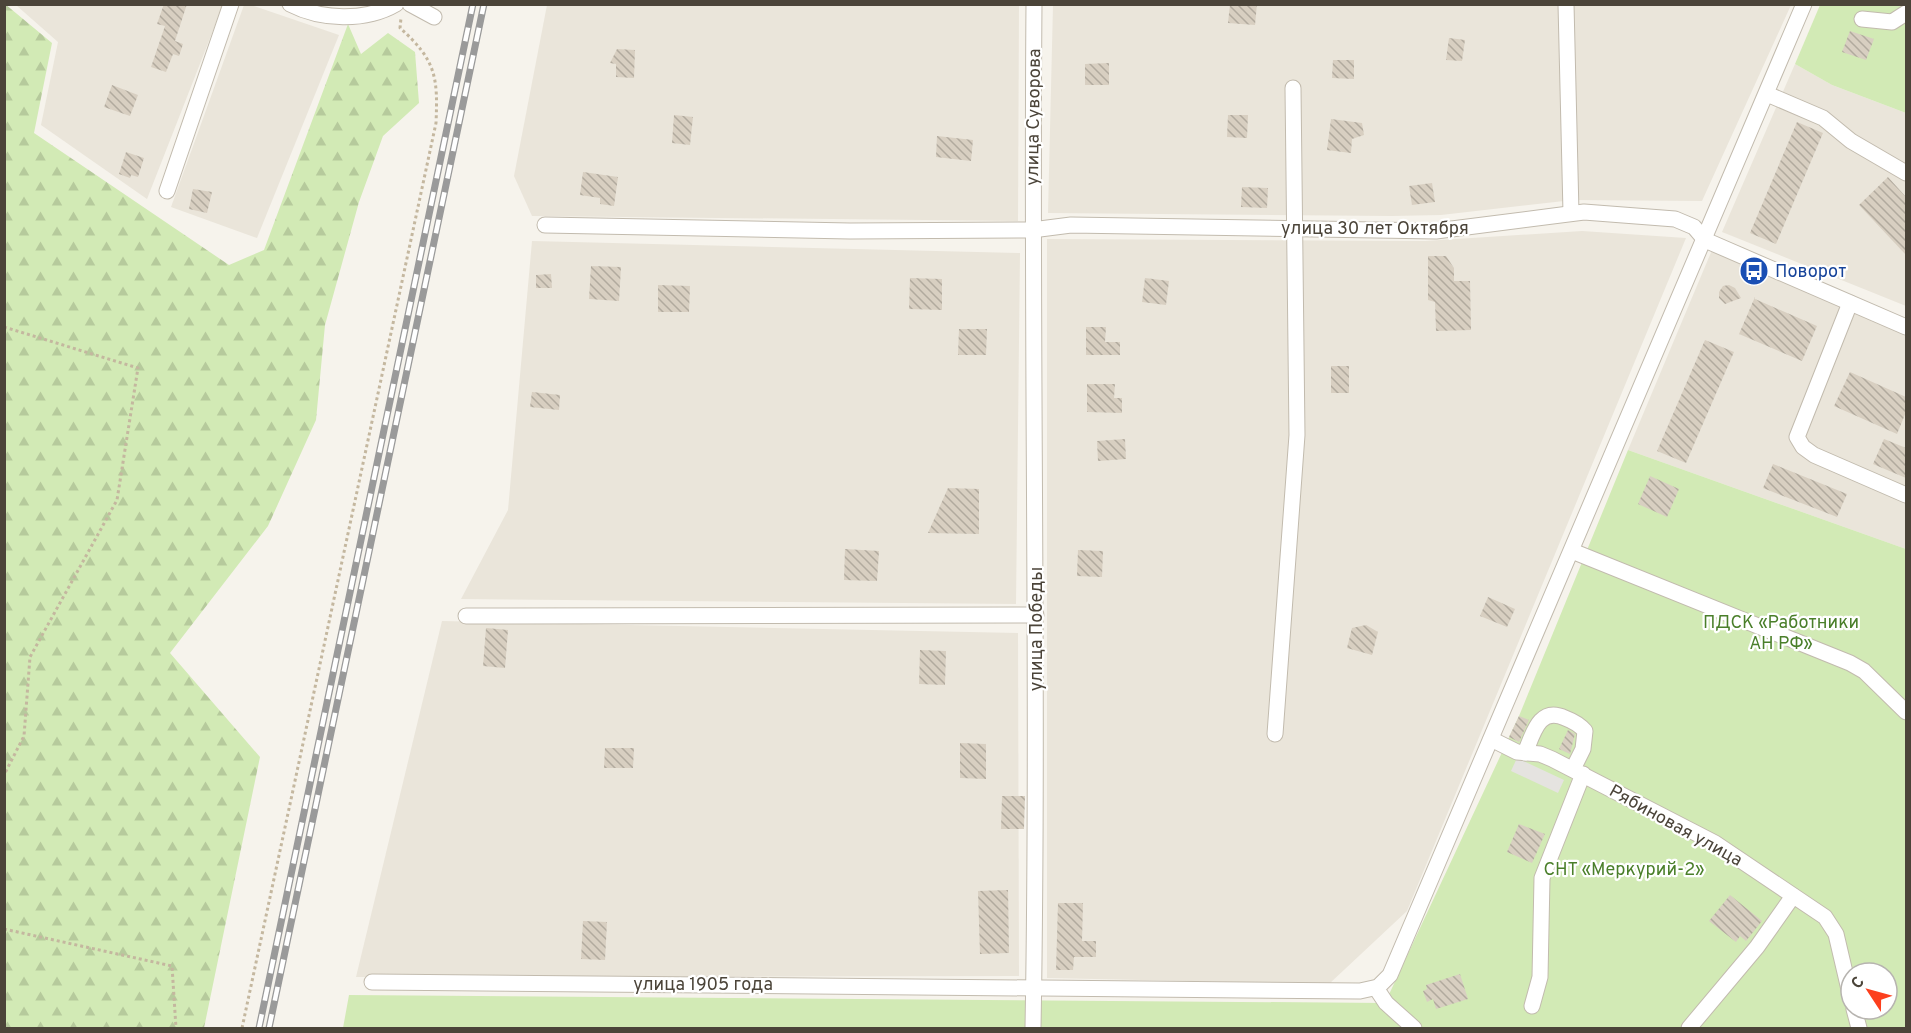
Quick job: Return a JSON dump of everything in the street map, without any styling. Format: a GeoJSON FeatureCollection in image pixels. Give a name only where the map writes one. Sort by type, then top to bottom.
{"type":"FeatureCollection","features":[{"type":"Feature","properties":{"kind":"street"},"geometry":{"type":"LineString","coordinates":[[167,191],[231,4]]}},
{"type":"Feature","properties":{"kind":"street"},"geometry":{"type":"LineString","coordinates":[[290,4],[318,15],[368,15],[402,8],[434,17]]}},
{"type":"Feature","properties":{"kind":"street","name":"улица Суворова"},"geometry":{"type":"LineString","coordinates":[[1032,230],[1034,4]]}},
{"type":"Feature","properties":{"kind":"street"},"geometry":{"type":"LineString","coordinates":[[1566,4],[1571,213]]}},
{"type":"Feature","properties":{"kind":"street"},"geometry":{"type":"LineString","coordinates":[[1414,1029],[1386,1004],[1376,988],[1390,975],[1804,4]]}},
{"type":"Feature","properties":{"kind":"street"},"geometry":{"type":"LineString","coordinates":[[1862,19],[1892,22],[1906,13]]}},
{"type":"Feature","properties":{"kind":"street"},"geometry":{"type":"LineString","coordinates":[[1275,734],[1297,435],[1293,88]]}},
{"type":"Feature","properties":{"kind":"street"},"geometry":{"type":"LineString","coordinates":[[1767,94],[1823,118],[1851,141],[1906,173]]}},
{"type":"Feature","properties":{"kind":"street","name":"улица 30 лет Октября"},"geometry":{"type":"LineString","coordinates":[[545,225],[850,231],[1032,230],[1071,225],[1453,231],[1571,213],[1594,212],[1675,219],[1694,227],[1705,240],[1906,327]]}},
{"type":"Feature","properties":{"kind":"street","name":"улица Победы"},"geometry":{"type":"LineString","coordinates":[[1032,230],[1036,615],[1034,1029]]}},
{"type":"Feature","properties":{"kind":"street"},"geometry":{"type":"LineString","coordinates":[[1850,303],[1797,437],[1803,447],[1814,455],[1906,495]]}},
{"type":"Feature","properties":{"kind":"street"},"geometry":{"type":"LineString","coordinates":[[1572,551],[1850,663],[1864,671],[1906,712]]}},
{"type":"Feature","properties":{"kind":"street"},"geometry":{"type":"LineString","coordinates":[[466,616],[1036,615]]}},
{"type":"Feature","properties":{"kind":"street"},"geometry":{"type":"LineString","coordinates":[[1525,753],[1539,722],[1546,714],[1554,713],[1579,724],[1585,731],[1578,772],[1542,878],[1540,976],[1532,1006]]}},
{"type":"Feature","properties":{"kind":"street","name":"Рябиновая улица"},"geometry":{"type":"LineString","coordinates":[[1491,739],[1525,753],[1540,754],[1715,843],[1832,924],[1842,961]]}},
{"type":"Feature","properties":{"kind":"street"},"geometry":{"type":"LineString","coordinates":[[1689,1029],[1757,947],[1793,896]]}},
{"type":"Feature","properties":{"kind":"street","name":"улица 1905 года"},"geometry":{"type":"LineString","coordinates":[[372,982],[1034,986],[1353,991],[1370,991],[1376,988]]}},
{"type":"Feature","properties":{"kind":"path"},"geometry":{"type":"LineString","coordinates":[[242,1029],[436,123],[438,85],[421,47],[400,28],[402,8]]}},
{"type":"Feature","properties":{"kind":"path"},"geometry":{"type":"LineString","coordinates":[[4,327],[138,369],[117,500],[30,657],[24,736],[4,775]]}},
{"type":"Feature","properties":{"kind":"path"},"geometry":{"type":"LineString","coordinates":[[4,929],[172,966],[176,1029]]}},
{"type":"Feature","properties":{"kind":"shaded area"},"geometry":{"type":"Polygon","coordinates":[[[16,5],[223,5],[147,199],[41,125],[58,42],[16,5]]]}},
{"type":"Feature","properties":{"kind":"shaded area"},"geometry":{"type":"Polygon","coordinates":[[[244,5],[251,5],[339,35],[257,238],[171,207],[244,5]]]}},
{"type":"Feature","properties":{"kind":"shaded area"},"geometry":{"type":"Polygon","coordinates":[[[547,5],[1019,5],[1018,221],[532,216],[514,176],[547,5]]]}},
{"type":"Feature","properties":{"kind":"shaded area"},"geometry":{"type":"Polygon","coordinates":[[[1053,5],[1791,5],[1702,201],[1573,200],[1441,215],[1392,216],[1048,213],[1053,5]]]}},
{"type":"Feature","properties":{"kind":"shaded area"},"geometry":{"type":"Polygon","coordinates":[[[1795,64],[1832,85],[1906,113],[1906,306],[1722,232],[1795,64]]]}},
{"type":"Feature","properties":{"kind":"shaded area"},"geometry":{"type":"Polygon","coordinates":[[[1582,231],[1686,238],[1407,911],[1329,984],[1047,978],[1047,239],[1425,241],[1582,231]]]}},
{"type":"Feature","properties":{"kind":"shaded area"},"geometry":{"type":"Polygon","coordinates":[[[532,241],[1020,253],[1016,604],[461,599],[508,510],[532,241]]]}},
{"type":"Feature","properties":{"kind":"shaded area"},"geometry":{"type":"Polygon","coordinates":[[[1712,250],[1906,332],[1906,549],[1628,450],[1712,250]]]}},
{"type":"Feature","properties":{"kind":"shaded area"},"geometry":{"type":"Polygon","coordinates":[[[442,621],[1018,633],[1019,976],[356,977],[442,621]]]}},
{"type":"Feature","properties":{"kind":"shaded area"},"geometry":{"type":"Polygon","coordinates":[[[1517,758],[1564,780],[1558,793],[1511,771],[1517,758]]]}},
{"type":"Feature","properties":{"kind":"green space"},"geometry":{"type":"Polygon","coordinates":[[[5,4],[52,43],[34,133],[229,265],[264,250],[348,24],[361,54],[388,33],[415,52],[419,103],[383,136],[359,202],[325,325],[316,420],[268,526],[170,653],[260,757],[204,1028],[5,1028],[5,4]]]}},
{"type":"Feature","properties":{"kind":"green space"},"geometry":{"type":"Polygon","coordinates":[[[1820,5],[1906,5],[1906,113],[1832,85],[1795,64],[1820,5]]]}},
{"type":"Feature","properties":{"kind":"green space"},"geometry":{"type":"Polygon","coordinates":[[[1628,450],[1906,549],[1906,1028],[343,1028],[349,995],[1385,1003],[1519,716],[1628,450]]]}},
{"type":"Feature","properties":{"kind":"building"},"geometry":{"type":"Polygon","coordinates":[[[164,4],[187,4],[175,41],[183,44],[179,56],[173,54],[166,72],[151,67],[165,26],[157,24],[164,4]]]}},
{"type":"Feature","properties":{"kind":"building"},"geometry":{"type":"Polygon","coordinates":[[[1230,4],[1257,4],[1255,25],[1228,23],[1230,4]]]}},
{"type":"Feature","properties":{"kind":"building"},"geometry":{"type":"Polygon","coordinates":[[[1850,31],[1874,39],[1866,60],[1842,52],[1850,31]]]}},
{"type":"Feature","properties":{"kind":"building"},"geometry":{"type":"Polygon","coordinates":[[[1449,38],[1465,40],[1462,61],[1446,60],[1449,38]]]}},
{"type":"Feature","properties":{"kind":"building"},"geometry":{"type":"Polygon","coordinates":[[[617,49],[635,50],[634,78],[616,77],[616,64],[610,63],[617,49]]]}},
{"type":"Feature","properties":{"kind":"building"},"geometry":{"type":"Polygon","coordinates":[[[1333,60],[1354,60],[1354,79],[1332,78],[1333,60]]]}},
{"type":"Feature","properties":{"kind":"building"},"geometry":{"type":"Polygon","coordinates":[[[1109,63],[1109,85],[1085,85],[1085,64],[1109,63]]]}},
{"type":"Feature","properties":{"kind":"building"},"geometry":{"type":"Polygon","coordinates":[[[112,85],[138,95],[130,116],[104,107],[112,85]]]}},
{"type":"Feature","properties":{"kind":"building"},"geometry":{"type":"Polygon","coordinates":[[[674,115],[693,117],[690,145],[672,143],[674,115]]]}},
{"type":"Feature","properties":{"kind":"building"},"geometry":{"type":"Polygon","coordinates":[[[1228,115],[1248,115],[1247,138],[1227,137],[1228,115]]]}},
{"type":"Feature","properties":{"kind":"building"},"geometry":{"type":"Polygon","coordinates":[[[1331,119],[1362,123],[1364,135],[1352,139],[1351,153],[1327,150],[1331,119]]]}},
{"type":"Feature","properties":{"kind":"building"},"geometry":{"type":"Polygon","coordinates":[[[1797,122],[1823,133],[1776,244],[1750,233],[1797,122]]]}},
{"type":"Feature","properties":{"kind":"building"},"geometry":{"type":"Polygon","coordinates":[[[937,136],[973,140],[971,161],[936,157],[937,136]]]}},
{"type":"Feature","properties":{"kind":"building"},"geometry":{"type":"Polygon","coordinates":[[[126,152],[144,158],[138,177],[131,175],[130,178],[119,174],[126,152]]]}},
{"type":"Feature","properties":{"kind":"building"},"geometry":{"type":"Polygon","coordinates":[[[583,172],[618,177],[614,206],[600,204],[600,198],[580,195],[583,172]]]}},
{"type":"Feature","properties":{"kind":"building"},"geometry":{"type":"Polygon","coordinates":[[[1888,177],[1906,197],[1906,255],[1859,205],[1888,177]]]}},
{"type":"Feature","properties":{"kind":"building"},"geometry":{"type":"Polygon","coordinates":[[[1432,183],[1435,202],[1412,205],[1409,186],[1432,183]]]}},
{"type":"Feature","properties":{"kind":"building"},"geometry":{"type":"Polygon","coordinates":[[[1242,187],[1268,188],[1267,208],[1241,207],[1242,187]]]}},
{"type":"Feature","properties":{"kind":"building"},"geometry":{"type":"Polygon","coordinates":[[[193,189],[212,192],[207,213],[189,209],[193,189]]]}},
{"type":"Feature","properties":{"kind":"building"},"geometry":{"type":"Polygon","coordinates":[[[1428,256],[1446,256],[1454,268],[1454,281],[1470,281],[1471,330],[1436,331],[1435,302],[1428,300],[1428,256]]]}},
{"type":"Feature","properties":{"kind":"building"},"geometry":{"type":"Polygon","coordinates":[[[591,266],[621,267],[619,301],[589,299],[591,266]]]}},
{"type":"Feature","properties":{"kind":"building"},"geometry":{"type":"Polygon","coordinates":[[[551,274],[552,288],[536,288],[536,275],[551,274]]]}},
{"type":"Feature","properties":{"kind":"building"},"geometry":{"type":"Polygon","coordinates":[[[910,278],[942,279],[942,310],[909,309],[910,278]]]}},
{"type":"Feature","properties":{"kind":"building"},"geometry":{"type":"Polygon","coordinates":[[[1145,278],[1169,281],[1166,305],[1142,302],[1145,278]]]}},
{"type":"Feature","properties":{"kind":"building"},"geometry":{"type":"Polygon","coordinates":[[[658,285],[690,286],[689,312],[658,312],[658,285]]]}},
{"type":"Feature","properties":{"kind":"building"},"geometry":{"type":"Polygon","coordinates":[[[1729,285],[1735,288],[1741,298],[1725,304],[1719,298],[1719,292],[1723,286],[1729,285]]]}},
{"type":"Feature","properties":{"kind":"building"},"geometry":{"type":"Polygon","coordinates":[[[1755,297],[1755,299],[1817,326],[1802,361],[1739,334],[1755,297]]]}},
{"type":"Feature","properties":{"kind":"building"},"geometry":{"type":"Polygon","coordinates":[[[1086,327],[1106,327],[1105,342],[1120,342],[1120,355],[1086,355],[1086,327]]]}},
{"type":"Feature","properties":{"kind":"building"},"geometry":{"type":"Polygon","coordinates":[[[959,329],[987,329],[986,355],[958,355],[959,329]]]}},
{"type":"Feature","properties":{"kind":"building"},"geometry":{"type":"Polygon","coordinates":[[[1705,340],[1734,352],[1686,463],[1657,451],[1705,340]]]}},
{"type":"Feature","properties":{"kind":"building"},"geometry":{"type":"Polygon","coordinates":[[[1331,366],[1349,366],[1349,393],[1331,393],[1331,366]]]}},
{"type":"Feature","properties":{"kind":"building"},"geometry":{"type":"Polygon","coordinates":[[[1850,372],[1906,397],[1906,412],[1897,434],[1834,406],[1850,372]]]}},
{"type":"Feature","properties":{"kind":"building"},"geometry":{"type":"Polygon","coordinates":[[[1087,384],[1115,384],[1114,398],[1122,398],[1122,413],[1087,412],[1087,384]]]}},
{"type":"Feature","properties":{"kind":"building"},"geometry":{"type":"Polygon","coordinates":[[[532,392],[560,395],[559,410],[530,407],[532,392]]]}},
{"type":"Feature","properties":{"kind":"building"},"geometry":{"type":"Polygon","coordinates":[[[1125,439],[1126,459],[1098,461],[1097,441],[1125,439]]]}},
{"type":"Feature","properties":{"kind":"building"},"geometry":{"type":"Polygon","coordinates":[[[1884,439],[1906,448],[1906,478],[1873,464],[1884,439]]]}},
{"type":"Feature","properties":{"kind":"building"},"geometry":{"type":"Polygon","coordinates":[[[1773,464],[1847,494],[1837,517],[1763,488],[1773,464]]]}},
{"type":"Feature","properties":{"kind":"building"},"geometry":{"type":"Polygon","coordinates":[[[1650,476],[1679,489],[1667,517],[1638,504],[1650,476]]]}},
{"type":"Feature","properties":{"kind":"building"},"geometry":{"type":"Polygon","coordinates":[[[948,488],[979,489],[979,534],[928,533],[948,488]]]}},
{"type":"Feature","properties":{"kind":"building"},"geometry":{"type":"Polygon","coordinates":[[[845,549],[879,551],[877,581],[844,580],[845,549]]]}},
{"type":"Feature","properties":{"kind":"building"},"geometry":{"type":"Polygon","coordinates":[[[1078,550],[1103,551],[1102,577],[1077,576],[1078,550]]]}},
{"type":"Feature","properties":{"kind":"building"},"geometry":{"type":"Polygon","coordinates":[[[1488,597],[1515,609],[1507,627],[1480,616],[1488,597]]]}},
{"type":"Feature","properties":{"kind":"building"},"geometry":{"type":"Polygon","coordinates":[[[1366,625],[1378,632],[1372,655],[1347,648],[1352,628],[1366,625]]]}},
{"type":"Feature","properties":{"kind":"building"},"geometry":{"type":"Polygon","coordinates":[[[486,628],[508,630],[505,668],[483,666],[486,628]]]}},
{"type":"Feature","properties":{"kind":"building"},"geometry":{"type":"Polygon","coordinates":[[[920,650],[946,651],[945,685],[919,684],[920,650]]]}},
{"type":"Feature","properties":{"kind":"building"},"geometry":{"type":"Polygon","coordinates":[[[1519,716],[1529,720],[1519,742],[1509,737],[1519,716]]]}},
{"type":"Feature","properties":{"kind":"building"},"geometry":{"type":"Polygon","coordinates":[[[1568,730],[1575,734],[1570,754],[1559,749],[1568,730]]]}},
{"type":"Feature","properties":{"kind":"building"},"geometry":{"type":"Polygon","coordinates":[[[960,743],[986,744],[986,779],[960,778],[960,743]]]}},
{"type":"Feature","properties":{"kind":"building"},"geometry":{"type":"Polygon","coordinates":[[[605,748],[634,748],[633,768],[604,768],[605,748]]]}},
{"type":"Feature","properties":{"kind":"building"},"geometry":{"type":"Polygon","coordinates":[[[1002,796],[1025,796],[1024,829],[1001,829],[1002,796]]]}},
{"type":"Feature","properties":{"kind":"building"},"geometry":{"type":"Polygon","coordinates":[[[1519,824],[1545,834],[1532,863],[1507,852],[1519,824]]]}},
{"type":"Feature","properties":{"kind":"building"},"geometry":{"type":"Polygon","coordinates":[[[1008,890],[1009,953],[980,954],[978,891],[1008,890]]]}},
{"type":"Feature","properties":{"kind":"building"},"geometry":{"type":"Polygon","coordinates":[[[1730,895],[1762,921],[1746,941],[1740,936],[1736,942],[1709,921],[1730,895]]]}},
{"type":"Feature","properties":{"kind":"building"},"geometry":{"type":"Polygon","coordinates":[[[1058,903],[1083,903],[1082,941],[1096,941],[1096,957],[1074,957],[1073,970],[1056,970],[1058,903]]]}},
{"type":"Feature","properties":{"kind":"building"},"geometry":{"type":"Polygon","coordinates":[[[583,921],[607,922],[605,960],[581,959],[583,921]]]}},
{"type":"Feature","properties":{"kind":"building"},"geometry":{"type":"Polygon","coordinates":[[[1460,974],[1468,999],[1436,1009],[1433,999],[1427,1002],[1423,991],[1427,989],[1426,985],[1460,974]]]}},
{"type":"Feature","properties":{"kind":"railway"},"geometry":{"type":"LineString","coordinates":[[259,1028],[473,4]]}},
{"type":"Feature","properties":{"kind":"railway"},"geometry":{"type":"LineString","coordinates":[[269,1028],[484,4]]}},
{"type":"Feature","properties":{"kind":"place","name":"Поворот"},"geometry":{"type":"Point","coordinates":[1754,271]}},
{"type":"Feature","properties":{"kind":"park label","name":"ПДСК «Работники АН РФ»"},"geometry":{"type":"Point","coordinates":[1781,632]}},
{"type":"Feature","properties":{"kind":"park label","name":"СНТ «Меркурий-2»"},"geometry":{"type":"Point","coordinates":[1624,869]}}]}
